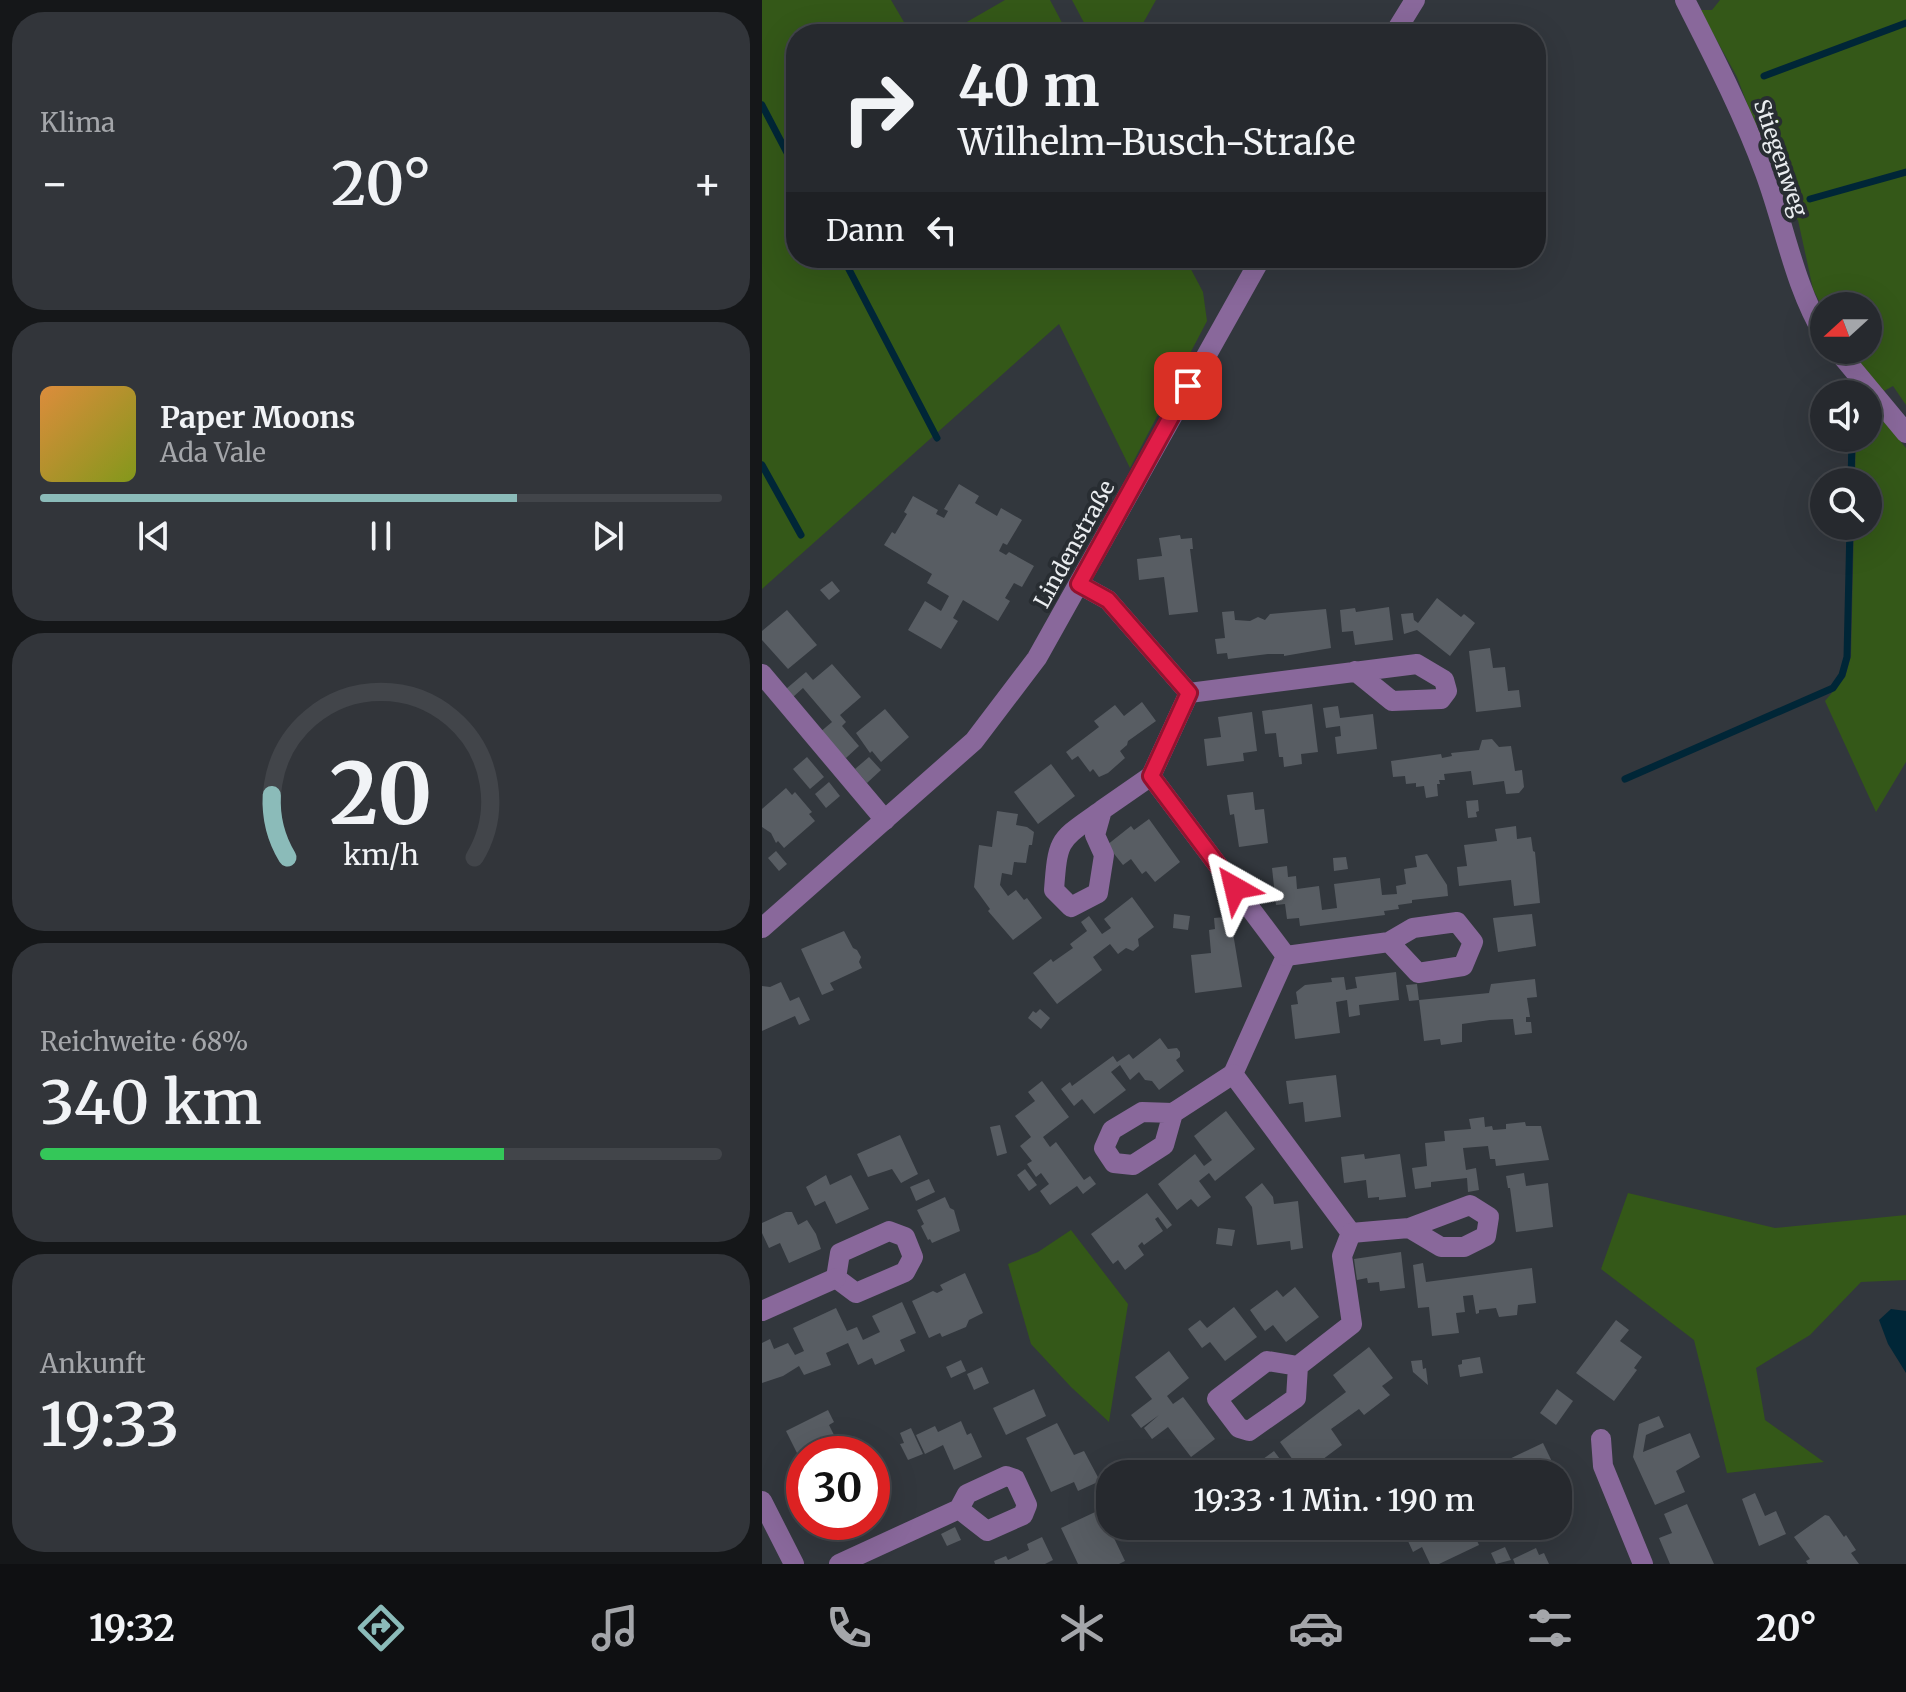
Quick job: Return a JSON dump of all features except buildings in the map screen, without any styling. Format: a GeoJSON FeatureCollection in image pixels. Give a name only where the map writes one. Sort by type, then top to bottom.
{"type":"FeatureCollection","features":[{"type":"Feature","properties":{"kind":"street"},"geometry":{"type":"LineString","coordinates":[[1400,24],[1415,0]]}},
{"type":"Feature","properties":{"kind":"street","name":"Stiegenweg"},"geometry":{"type":"LineString","coordinates":[[1685,0],[1740,109],[1810,306]]}},
{"type":"Feature","properties":{"kind":"street","name":"Lindenstraße"},"geometry":{"type":"LineString","coordinates":[[762,928],[974,741],[1037,658],[1255,268]]}},
{"type":"Feature","properties":{"kind":"street"},"geometry":{"type":"LineString","coordinates":[[1849,364],[1906,433]]}},
{"type":"Feature","properties":{"kind":"street"},"geometry":{"type":"LineString","coordinates":[[1079,584],[1108,600],[1189,693]]}},
{"type":"Feature","properties":{"kind":"street"},"geometry":{"type":"LineString","coordinates":[[1189,693],[1355,671]]}},
{"type":"Feature","properties":{"kind":"street"},"geometry":{"type":"LineString","coordinates":[[762,674],[885,820]]}},
{"type":"Feature","properties":{"kind":"street"},"geometry":{"type":"LineString","coordinates":[[1102,810],[1151,776],[1189,693]]}},
{"type":"Feature","properties":{"kind":"street"},"geometry":{"type":"LineString","coordinates":[[1151,776],[1286,956]]}},
{"type":"Feature","properties":{"kind":"street"},"geometry":{"type":"LineString","coordinates":[[1286,956],[1389,942]]}},
{"type":"Feature","properties":{"kind":"street"},"geometry":{"type":"LineString","coordinates":[[1173,1113],[1233,1074],[1286,956]]}},
{"type":"Feature","properties":{"kind":"street"},"geometry":{"type":"LineString","coordinates":[[1233,1074],[1351,1233]]}},
{"type":"Feature","properties":{"kind":"street"},"geometry":{"type":"LineString","coordinates":[[1351,1233],[1409,1228]]}},
{"type":"Feature","properties":{"kind":"street"},"geometry":{"type":"LineString","coordinates":[[1298,1366],[1352,1324],[1342,1256],[1351,1233]]}},
{"type":"Feature","properties":{"kind":"street"},"geometry":{"type":"LineString","coordinates":[[762,1311],[836,1278]]}},
{"type":"Feature","properties":{"kind":"street"},"geometry":{"type":"LineString","coordinates":[[1601,1439],[1603,1466],[1643,1564]]}},
{"type":"Feature","properties":{"kind":"street"},"geometry":{"type":"LineString","coordinates":[[762,1501],[794,1564]]}},
{"type":"Feature","properties":{"kind":"street"},"geometry":{"type":"LineString","coordinates":[[839,1564],[959,1509]]}},
{"type":"Feature","properties":{"kind":"green space"},"geometry":{"type":"Polygon","coordinates":[[[762,0],[891,0],[905,24],[786,24],[786,268],[1190,268],[1203,292],[1207,321],[1130,468],[1059,324],[762,589],[762,0]]]}},
{"type":"Feature","properties":{"kind":"green space"},"geometry":{"type":"Polygon","coordinates":[[[1005,0],[1050,0],[1063,24],[963,24],[1005,0]]]}},
{"type":"Feature","properties":{"kind":"green space"},"geometry":{"type":"Polygon","coordinates":[[[1072,0],[1156,0],[1143,24],[1085,24],[1072,0]]]}},
{"type":"Feature","properties":{"kind":"green space"},"geometry":{"type":"Polygon","coordinates":[[[1720,0],[1906,0],[1906,405],[1893,386],[1884,391],[1882,380],[1874,380],[1860,364],[1882,364],[1882,292],[1814,292],[1813,289],[1798,220],[1789,215],[1737,77],[1700,10],[1712,10],[1720,0]]]}},
{"type":"Feature","properties":{"kind":"green space"},"geometry":{"type":"Polygon","coordinates":[[[1882,419],[1906,448],[1906,762],[1876,812],[1825,701],[1845,677],[1851,656],[1854,540],[1882,540],[1882,468],[1855,468],[1856,452],[1882,452],[1882,419]]]}},
{"type":"Feature","properties":{"kind":"green space"},"geometry":{"type":"Polygon","coordinates":[[[1628,1193],[1775,1228],[1906,1215],[1906,1280],[1861,1282],[1810,1335],[1756,1368],[1765,1420],[1824,1462],[1727,1473],[1694,1340],[1601,1269],[1628,1193]]]}},
{"type":"Feature","properties":{"kind":"green space"},"geometry":{"type":"Polygon","coordinates":[[[1071,1230],[1128,1304],[1109,1422],[1031,1344],[1008,1264],[1038,1252],[1071,1230]]]}},
{"type":"Feature","properties":{"kind":"water"},"geometry":{"type":"Polygon","coordinates":[[[1891,1309],[1906,1311],[1906,1373],[1888,1344],[1879,1320],[1891,1309]]]}},
{"type":"Feature","properties":{"kind":"waterway"},"geometry":{"type":"LineString","coordinates":[[1764,76],[1906,23]]}},
{"type":"Feature","properties":{"kind":"waterway"},"geometry":{"type":"LineString","coordinates":[[762,105],[786,151]]}},
{"type":"Feature","properties":{"kind":"waterway"},"geometry":{"type":"LineString","coordinates":[[1810,199],[1906,172]]}},
{"type":"Feature","properties":{"kind":"waterway"},"geometry":{"type":"LineString","coordinates":[[848,268],[937,438]]}},
{"type":"Feature","properties":{"kind":"waterway"},"geometry":{"type":"LineString","coordinates":[[1851,468],[1852,452]]}},
{"type":"Feature","properties":{"kind":"waterway"},"geometry":{"type":"LineString","coordinates":[[762,465],[801,535]]}},
{"type":"Feature","properties":{"kind":"waterway"},"geometry":{"type":"LineString","coordinates":[[1625,779],[1833,688],[1842,675],[1847,657],[1850,540]]}},
{"type":"Feature","properties":{"kind":"route"},"geometry":{"type":"LineString","coordinates":[[1188,386],[1079,584],[1108,600],[1189,693],[1151,776],[1235,888]]}}]}
